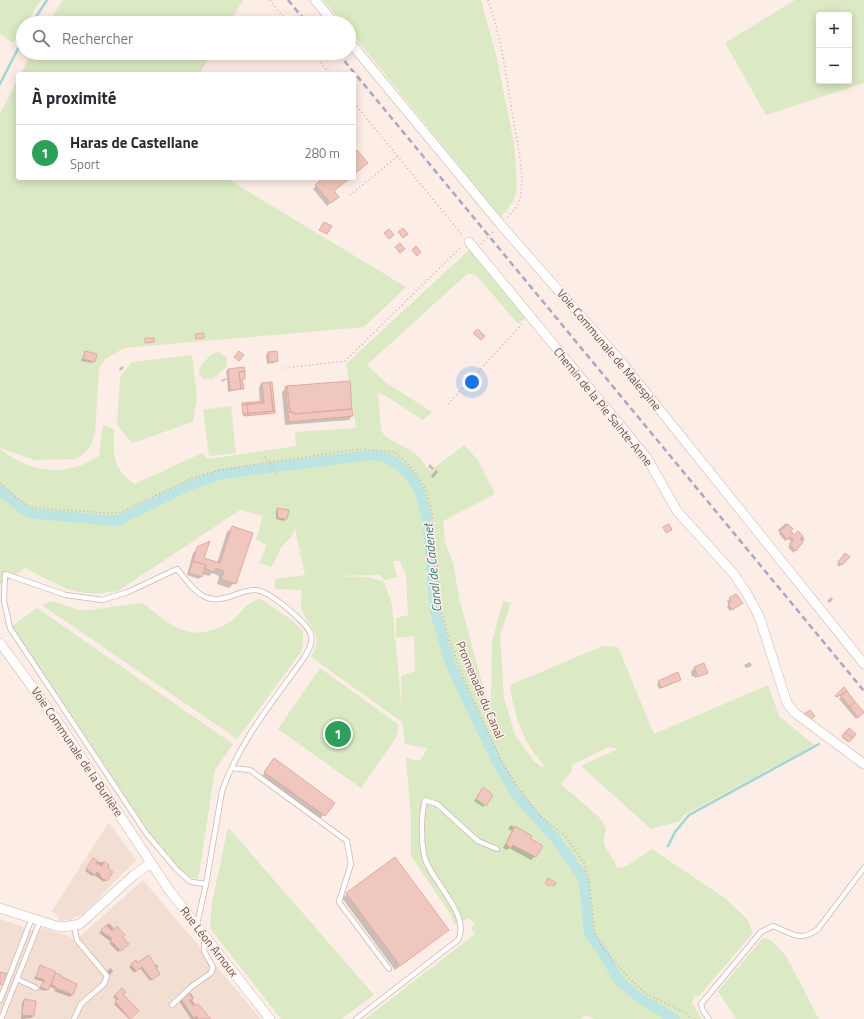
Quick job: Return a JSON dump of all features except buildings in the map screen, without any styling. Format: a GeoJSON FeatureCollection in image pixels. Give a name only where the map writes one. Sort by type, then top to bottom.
{"type":"FeatureCollection","features":[{"type":"Feature","properties":{"kind":"street"},"geometry":{"type":"LineString","coordinates":[[315,0],[328,16]]}},
{"type":"Feature","properties":{"kind":"street","name":"Voie Communale de Malespine"},"geometry":{"type":"LineString","coordinates":[[356,49],[501,224],[623,364],[864,664]]}},
{"type":"Feature","properties":{"kind":"street","name":"Chemin de la Pie Sainte-Anne"},"geometry":{"type":"LineString","coordinates":[[469,242],[647,458],[677,511],[733,573],[746,592],[759,616],[787,703],[795,713],[864,764]]}},
{"type":"Feature","properties":{"kind":"street","name":"Voie Communale de la Burlière"},"geometry":{"type":"LineString","coordinates":[[0,643],[60,724],[151,863]]}},
{"type":"Feature","properties":{"kind":"street"},"geometry":{"type":"LineString","coordinates":[[0,908],[64,927],[74,926],[91,915],[134,875],[151,863]]}},
{"type":"Feature","properties":{"kind":"street","name":"Rue Léon Arnoux"},"geometry":{"type":"LineString","coordinates":[[151,863],[196,926],[270,1019]]}},
{"type":"Feature","properties":{"kind":"lane"},"geometry":{"type":"LineString","coordinates":[[196,926],[206,884],[222,791],[249,735],[309,651],[312,640],[307,626],[295,615],[264,593],[257,590],[244,592],[232,597],[216,599],[207,598],[198,592],[177,569],[128,592],[102,600],[66,595],[4,574],[4,601],[10,628],[146,833],[182,874],[191,882],[206,884]]}},
{"type":"Feature","properties":{"kind":"lane"},"geometry":{"type":"LineString","coordinates":[[232,768],[250,770],[347,841],[351,864],[339,902],[389,969]]}},
{"type":"Feature","properties":{"kind":"lane"},"geometry":{"type":"LineString","coordinates":[[356,1019],[458,940],[462,933],[460,919],[424,856],[422,810],[425,800],[437,804],[478,842],[497,849]]}},
{"type":"Feature","properties":{"kind":"lane"},"geometry":{"type":"LineString","coordinates":[[709,1019],[703,1011],[701,1004],[761,932],[773,926],[803,938],[810,935],[818,929],[864,868]]}},
{"type":"Feature","properties":{"kind":"lane"},"geometry":{"type":"LineString","coordinates":[[1,1019],[36,919]]}},
{"type":"Feature","properties":{"kind":"lane"},"geometry":{"type":"LineString","coordinates":[[0,1000],[36,919]]}},
{"type":"Feature","properties":{"kind":"lane"},"geometry":{"type":"LineString","coordinates":[[74,926],[77,940],[107,976],[104,984],[81,1004],[74,1019]]}},
{"type":"Feature","properties":{"kind":"lane"},"geometry":{"type":"LineString","coordinates":[[172,1005],[191,986],[211,973],[213,967],[204,951],[204,935]]}},
{"type":"Feature","properties":{"kind":"lane"},"geometry":{"type":"LineString","coordinates":[[16,979],[36,988]]}},
{"type":"Feature","properties":{"kind":"path"},"geometry":{"type":"LineString","coordinates":[[270,0],[283,16]]}},
{"type":"Feature","properties":{"kind":"path"},"geometry":{"type":"LineString","coordinates":[[356,104],[469,242],[481,244],[515,210],[520,199],[521,185],[520,158],[509,94],[500,47],[488,0]]}},
{"type":"Feature","properties":{"kind":"path"},"geometry":{"type":"LineString","coordinates":[[319,60],[328,72]]}},
{"type":"Feature","properties":{"kind":"path"},"geometry":{"type":"LineString","coordinates":[[350,196],[398,156]]}},
{"type":"Feature","properties":{"kind":"path"},"geometry":{"type":"LineString","coordinates":[[285,368],[345,361],[460,248],[469,242]]}},
{"type":"Feature","properties":{"kind":"path"},"geometry":{"type":"LineString","coordinates":[[448,404],[516,329],[526,321],[533,320]]}},
{"type":"Feature","properties":{"kind":"path","name":"Promenade du Canal"},"geometry":{"type":"LineString","coordinates":[[0,483],[26,505],[36,508],[108,513],[121,512],[192,478],[220,470],[358,449],[375,449],[394,452],[417,475],[426,490],[432,512],[441,611],[460,670],[501,760],[534,809],[566,837],[584,863],[590,881],[595,934],[602,947],[628,977],[646,994],[686,1013],[692,1019]]}},
{"type":"Feature","properties":{"kind":"path"},"geometry":{"type":"LineString","coordinates":[[265,457],[277,475]]}},
{"type":"Feature","properties":{"kind":"shaded area"},"geometry":{"type":"Polygon","coordinates":[[[109,822],[136,860],[83,914],[69,920],[59,921],[57,914],[51,912],[109,822]]]}},
{"type":"Feature","properties":{"kind":"shaded area"},"geometry":{"type":"Polygon","coordinates":[[[143,880],[261,1019],[0,1019],[0,919],[38,932],[41,928],[67,935],[73,939],[79,937],[143,880]]]}},
{"type":"Feature","properties":{"kind":"green space"},"geometry":{"type":"Polygon","coordinates":[[[0,0],[41,0],[31,16],[16,16],[16,38],[13,43],[0,34],[0,0]]]}},
{"type":"Feature","properties":{"kind":"green space"},"geometry":{"type":"Polygon","coordinates":[[[63,0],[243,0],[233,16],[53,16],[63,0]]]}},
{"type":"Feature","properties":{"kind":"green space"},"geometry":{"type":"Polygon","coordinates":[[[323,0],[481,0],[496,55],[514,143],[517,188],[513,202],[501,217],[356,39],[356,16],[337,16],[323,0]]]}},
{"type":"Feature","properties":{"kind":"green space"},"geometry":{"type":"Polygon","coordinates":[[[795,0],[864,0],[864,83],[766,115],[725,43],[795,0]]]}},
{"type":"Feature","properties":{"kind":"green space"},"geometry":{"type":"Polygon","coordinates":[[[28,60],[208,60],[200,72],[22,72],[28,60]]]}},
{"type":"Feature","properties":{"kind":"green space"},"geometry":{"type":"Polygon","coordinates":[[[16,83],[16,180],[229,180],[406,287],[364,327],[124,348],[105,359],[99,369],[95,433],[91,445],[86,452],[77,459],[34,460],[0,448],[0,114],[16,83]]]}},
{"type":"Feature","properties":{"kind":"green space"},"geometry":{"type":"Polygon","coordinates":[[[470,249],[527,317],[518,324],[475,274],[467,274],[367,365],[385,382],[432,412],[423,420],[386,396],[378,393],[381,430],[387,438],[416,454],[430,471],[464,445],[478,460],[495,494],[443,521],[445,542],[453,563],[460,601],[486,698],[491,699],[492,642],[503,601],[511,603],[500,635],[504,698],[515,735],[533,760],[541,767],[545,766],[537,757],[525,738],[517,718],[510,685],[603,646],[618,647],[654,734],[768,685],[779,716],[814,745],[684,815],[680,821],[651,829],[581,766],[618,749],[608,747],[572,765],[572,771],[561,784],[601,819],[606,829],[604,836],[605,846],[615,861],[617,868],[626,866],[652,849],[726,899],[747,919],[753,933],[700,995],[694,997],[692,1003],[702,1019],[595,1019],[585,1015],[580,1019],[365,1019],[475,934],[471,928],[475,924],[468,918],[454,925],[451,915],[411,856],[411,817],[406,758],[420,761],[427,748],[405,744],[402,722],[311,657],[315,649],[316,637],[302,610],[302,590],[275,589],[275,579],[305,575],[295,529],[291,537],[281,547],[272,567],[259,563],[267,545],[256,540],[263,516],[240,510],[118,591],[103,593],[80,592],[59,585],[25,568],[0,586],[0,449],[23,463],[36,468],[61,470],[74,468],[99,456],[103,425],[114,429],[114,453],[118,467],[127,478],[135,484],[202,453],[208,459],[296,446],[295,432],[356,428],[346,364],[470,249]],[[393,561],[397,577],[385,580],[380,575],[334,576],[368,577],[384,582],[392,604],[402,712],[401,676],[415,671],[414,636],[396,638],[396,618],[408,615],[406,576],[400,561],[393,561]]]}},
{"type":"Feature","properties":{"kind":"green space"},"geometry":{"type":"Polygon","coordinates":[[[219,352],[227,358],[226,367],[213,379],[203,379],[199,374],[201,367],[209,357],[219,352]]]}},
{"type":"Feature","properties":{"kind":"green space"},"geometry":{"type":"Polygon","coordinates":[[[192,355],[197,397],[193,422],[132,443],[117,425],[120,377],[132,362],[192,355]]]}},
{"type":"Feature","properties":{"kind":"green space"},"geometry":{"type":"Polygon","coordinates":[[[231,406],[236,453],[209,456],[203,410],[231,406]]]}},
{"type":"Feature","properties":{"kind":"green space"},"geometry":{"type":"Polygon","coordinates":[[[260,599],[292,620],[303,631],[303,645],[301,652],[237,739],[42,605],[53,601],[79,610],[89,610],[142,603],[167,621],[183,630],[202,632],[227,624],[249,604],[260,599]]]}},
{"type":"Feature","properties":{"kind":"green space"},"geometry":{"type":"Polygon","coordinates":[[[37,608],[233,744],[215,770],[197,879],[190,877],[183,872],[149,832],[12,626],[37,608]]]}},
{"type":"Feature","properties":{"kind":"green space"},"geometry":{"type":"Polygon","coordinates":[[[320,668],[399,725],[396,738],[361,788],[278,729],[320,668]]]}},
{"type":"Feature","properties":{"kind":"green space"},"geometry":{"type":"Polygon","coordinates":[[[228,827],[374,995],[341,1019],[281,1019],[210,928],[212,903],[228,827]]]}},
{"type":"Feature","properties":{"kind":"green space"},"geometry":{"type":"Polygon","coordinates":[[[763,938],[771,940],[786,956],[819,1019],[736,1019],[718,991],[763,938]]]}},
{"type":"Feature","properties":{"kind":"waterway"},"geometry":{"type":"LineString","coordinates":[[37,16],[47,0]]}},
{"type":"Feature","properties":{"kind":"waterway"},"geometry":{"type":"LineString","coordinates":[[0,84],[16,53]]}},
{"type":"Feature","properties":{"kind":"waterway","name":"Canal de Cadenet"},"geometry":{"type":"LineString","coordinates":[[0,490],[24,510],[35,514],[117,521],[188,486],[222,474],[370,455],[381,456],[395,462],[412,478],[419,490],[427,517],[435,612],[451,666],[498,764],[515,793],[557,841],[580,873],[584,881],[589,934],[601,949],[619,981],[641,999],[675,1019]]}},
{"type":"Feature","properties":{"kind":"waterway"},"geometry":{"type":"LineString","coordinates":[[668,846],[675,832],[689,815],[819,744]]}},
{"type":"Feature","properties":{"kind":"railway"},"geometry":{"type":"LineString","coordinates":[[288,0],[301,16]]}},
{"type":"Feature","properties":{"kind":"railway"},"geometry":{"type":"LineString","coordinates":[[344,60],[354,72]]}},
{"type":"Feature","properties":{"kind":"railway"},"geometry":{"type":"LineString","coordinates":[[356,75],[864,691]]}},
{"type":"Feature","properties":{"kind":"place","name":"Haras de Castellane"},"geometry":{"type":"Point","coordinates":[338,734]}}]}
